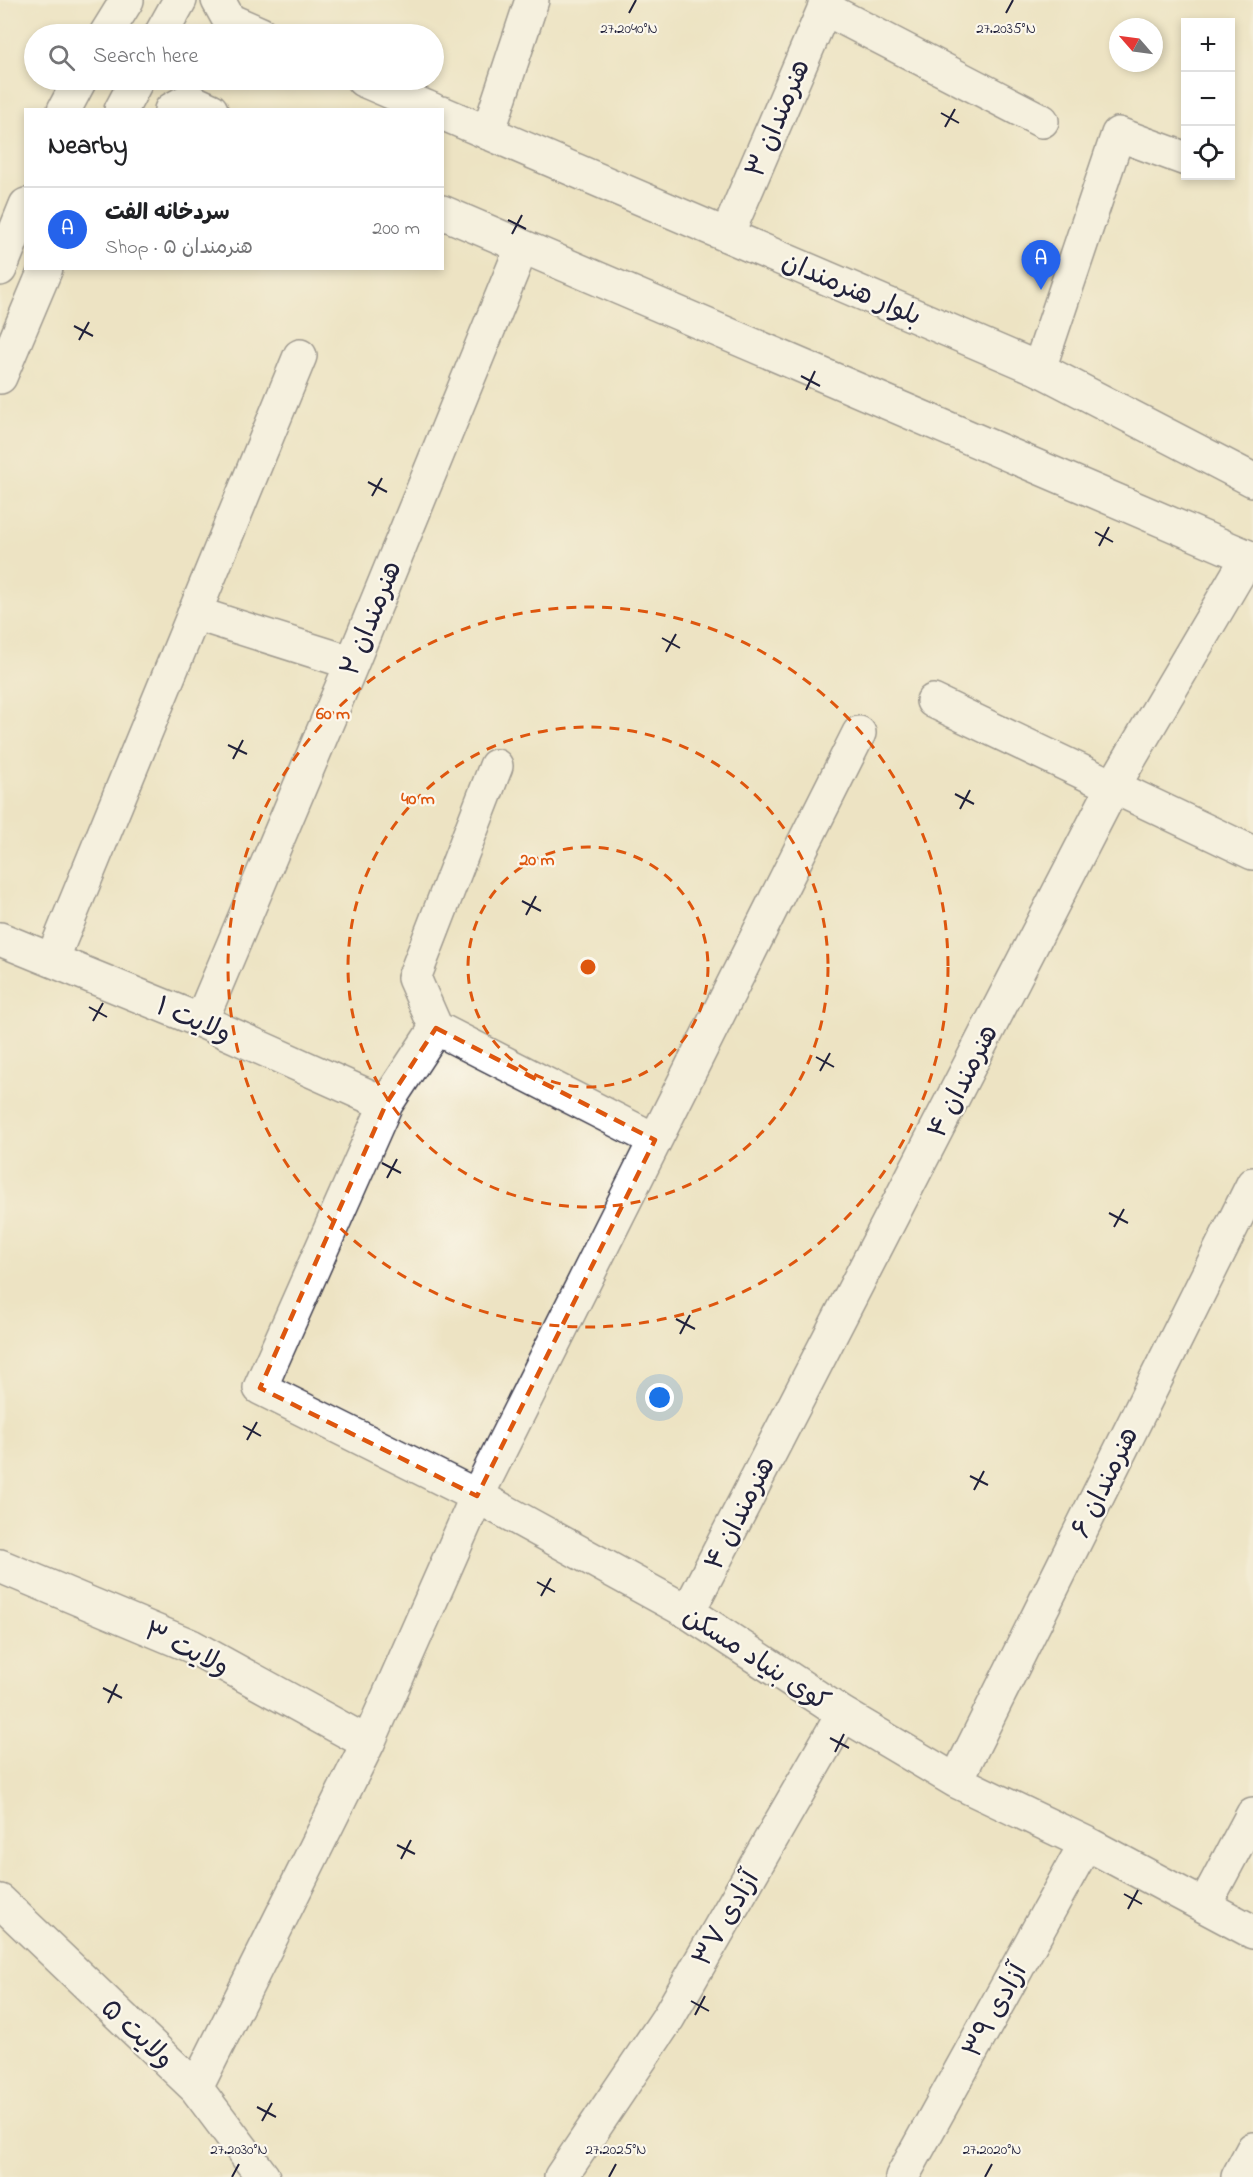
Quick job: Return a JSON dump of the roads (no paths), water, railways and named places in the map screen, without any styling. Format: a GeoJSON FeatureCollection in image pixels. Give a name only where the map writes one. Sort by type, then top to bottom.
{"type":"FeatureCollection","features":[{"type":"Feature","properties":{"kind":"street"},"geometry":{"type":"LineString","coordinates":[[112,24],[127,0]]}},
{"type":"Feature","properties":{"kind":"street"},"geometry":{"type":"LineString","coordinates":[[167,24],[180,0]]}},
{"type":"Feature","properties":{"kind":"street"},"geometry":{"type":"LineString","coordinates":[[218,0],[230,20],[239,24]]}},
{"type":"Feature","properties":{"kind":"street"},"geometry":{"type":"LineString","coordinates":[[488,133],[532,0]]}},
{"type":"Feature","properties":{"kind":"street"},"geometry":{"type":"LineString","coordinates":[[826,4],[1042,120]]}},
{"type":"Feature","properties":{"kind":"street","name":"هنرمندان ۳"},"geometry":{"type":"LineString","coordinates":[[727,235],[826,4]]}},
{"type":"Feature","properties":{"kind":"street"},"geometry":{"type":"LineString","coordinates":[[65,108],[75,90]]}},
{"type":"Feature","properties":{"kind":"street"},"geometry":{"type":"LineString","coordinates":[[122,108],[132,90]]}},
{"type":"Feature","properties":{"kind":"street"},"geometry":{"type":"LineString","coordinates":[[386,90],[428,108]]}},
{"type":"Feature","properties":{"kind":"street"},"geometry":{"type":"LineString","coordinates":[[175,108],[189,100],[207,108]]}},
{"type":"Feature","properties":{"kind":"street","name":"بلوار هنرمندان"},"geometry":{"type":"LineString","coordinates":[[444,115],[1039,369],[1253,480]]}},
{"type":"Feature","properties":{"kind":"street"},"geometry":{"type":"LineString","coordinates":[[1039,369],[1118,134],[1181,158]]}},
{"type":"Feature","properties":{"kind":"street"},"geometry":{"type":"LineString","coordinates":[[0,270],[24,211]]}},
{"type":"Feature","properties":{"kind":"street"},"geometry":{"type":"LineString","coordinates":[[444,213],[1251,554]]}},
{"type":"Feature","properties":{"kind":"street","name":"هنرمندان ۲"},"geometry":{"type":"LineString","coordinates":[[201,1021],[352,663],[522,247]]}},
{"type":"Feature","properties":{"kind":"street"},"geometry":{"type":"LineString","coordinates":[[0,376],[45,270]]}},
{"type":"Feature","properties":{"kind":"street"},"geometry":{"type":"LineString","coordinates":[[52,960],[300,356]]}},
{"type":"Feature","properties":{"kind":"street","name":"هنرمندان ۴"},"geometry":{"type":"LineString","coordinates":[[688,1612],[1113,787],[1251,554]]}},
{"type":"Feature","properties":{"kind":"street"},"geometry":{"type":"LineString","coordinates":[[194,613],[352,663]]}},
{"type":"Feature","properties":{"kind":"street"},"geometry":{"type":"LineString","coordinates":[[933,701],[1253,853]]}},
{"type":"Feature","properties":{"kind":"street"},"geometry":{"type":"LineString","coordinates":[[196,2088],[368,1743],[477,1496],[859,733]]}},
{"type":"Feature","properties":{"kind":"street"},"geometry":{"type":"LineString","coordinates":[[496,766],[414,978],[436,1028],[655,1140]]}},
{"type":"Feature","properties":{"kind":"street","name":"ولایت ۱"},"geometry":{"type":"LineString","coordinates":[[0,939],[201,1021],[386,1104]]}},
{"type":"Feature","properties":{"kind":"street"},"geometry":{"type":"LineString","coordinates":[[386,1104],[436,1028]]}},
{"type":"Feature","properties":{"kind":"street","name":"کوی بنیاد مسکن"},"geometry":{"type":"LineString","coordinates":[[386,1104],[260,1388],[477,1496],[688,1612],[843,1714],[956,1781],[1086,1843],[1253,1932]]}},
{"type":"Feature","properties":{"kind":"street","name":"هنرمندان ۶"},"geometry":{"type":"LineString","coordinates":[[956,1781],[1253,1184]]}},
{"type":"Feature","properties":{"kind":"street","name":"ولایت ۳"},"geometry":{"type":"LineString","coordinates":[[0,1566],[191,1646],[368,1743]]}},
{"type":"Feature","properties":{"kind":"street","name":"آزادی ۳۷"},"geometry":{"type":"LineString","coordinates":[[561,2177],[668,2018],[843,1714]]}},
{"type":"Feature","properties":{"kind":"street"},"geometry":{"type":"LineString","coordinates":[[1204,1906],[1253,1814]]}},
{"type":"Feature","properties":{"kind":"street","name":"آزادی ۳۹"},"geometry":{"type":"LineString","coordinates":[[902,2177],[1086,1843]]}},
{"type":"Feature","properties":{"kind":"street","name":"ولایت ۵"},"geometry":{"type":"LineString","coordinates":[[0,1901],[196,2088],[263,2177]]}},
{"type":"Feature","properties":{"kind":"street"},"geometry":{"type":"LineString","coordinates":[[1238,2177],[1253,2149]]}},
{"type":"Feature","properties":{"kind":"place","name":"سردخانه الفت"},"geometry":{"type":"Point","coordinates":[1041,290]}}]}
